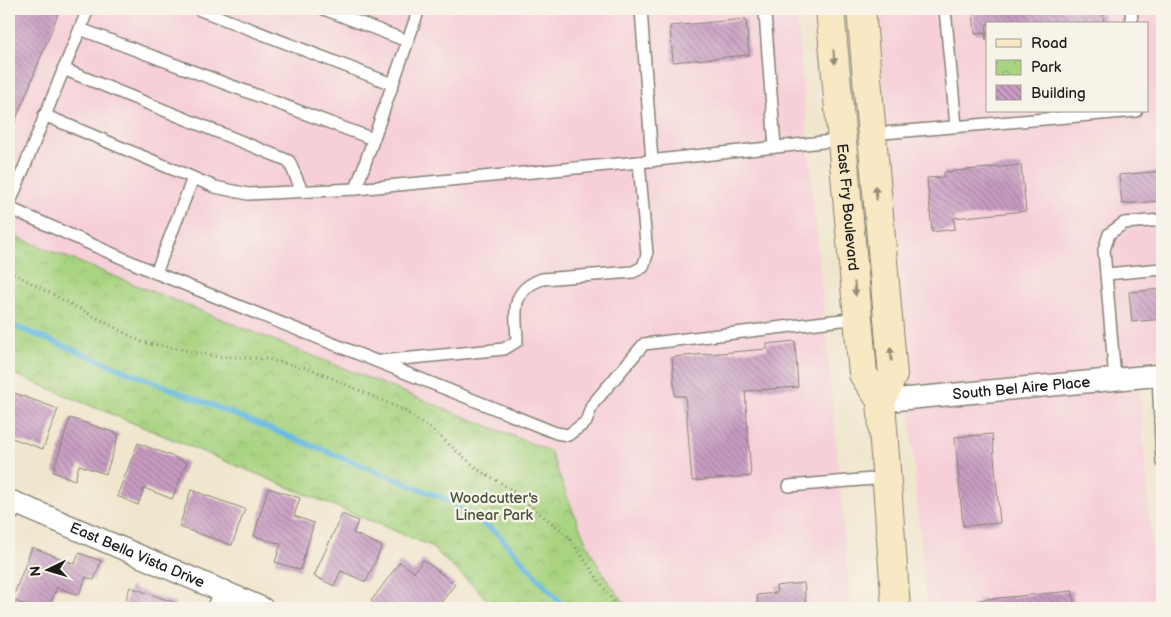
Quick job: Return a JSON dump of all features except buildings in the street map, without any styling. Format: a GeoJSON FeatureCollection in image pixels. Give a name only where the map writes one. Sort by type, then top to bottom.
{"type":"FeatureCollection","features":[{"type":"Feature","properties":{"kind":"main road","name":"East Fry Boulevard"},"geometry":{"type":"LineString","coordinates":[[830,9],[863,374],[881,401]]}},
{"type":"Feature","properties":{"kind":"main road","name":"East Fry Boulevard"},"geometry":{"type":"LineString","coordinates":[[861,9],[893,375],[881,401],[885,478],[896,608]]}},
{"type":"Feature","properties":{"kind":"street","name":"South Bel Aire Place"},"geometry":{"type":"LineString","coordinates":[[881,401],[1160,375]]}},
{"type":"Feature","properties":{"kind":"street","name":"East Bella Vista Drive"},"geometry":{"type":"LineString","coordinates":[[11,506],[221,600],[262,608]]}},
{"type":"Feature","properties":{"kind":"lane"},"geometry":{"type":"LineString","coordinates":[[88,9],[44,115],[9,207],[156,273],[556,433],[568,435],[586,422],[592,405],[644,344],[858,318]]}},
{"type":"Feature","properties":{"kind":"lane"},"geometry":{"type":"LineString","coordinates":[[198,9],[392,84]]}},
{"type":"Feature","properties":{"kind":"lane"},"geometry":{"type":"LineString","coordinates":[[324,9],[407,41]]}},
{"type":"Feature","properties":{"kind":"lane"},"geometry":{"type":"LineString","coordinates":[[356,189],[419,9]]}},
{"type":"Feature","properties":{"kind":"lane"},"geometry":{"type":"LineString","coordinates":[[641,9],[652,161]]}},
{"type":"Feature","properties":{"kind":"lane"},"geometry":{"type":"LineString","coordinates":[[762,9],[765,14],[776,147]]}},
{"type":"Feature","properties":{"kind":"lane"},"geometry":{"type":"LineString","coordinates":[[945,9],[956,126]]}},
{"type":"Feature","properties":{"kind":"lane"},"geometry":{"type":"LineString","coordinates":[[1131,9],[1132,22]]}},
{"type":"Feature","properties":{"kind":"lane"},"geometry":{"type":"LineString","coordinates":[[80,29],[373,138]]}},
{"type":"Feature","properties":{"kind":"lane"},"geometry":{"type":"LineString","coordinates":[[63,69],[289,161],[302,191]]}},
{"type":"Feature","properties":{"kind":"lane"},"geometry":{"type":"LineString","coordinates":[[872,134],[1124,112]]}},
{"type":"Feature","properties":{"kind":"lane"},"geometry":{"type":"LineString","coordinates":[[44,115],[215,187],[248,194],[356,189],[652,161],[841,140]]}},
{"type":"Feature","properties":{"kind":"lane"},"geometry":{"type":"LineString","coordinates":[[380,362],[504,349],[517,341],[516,310],[518,294],[528,284],[542,279],[633,272],[643,268],[647,255],[639,162]]}},
{"type":"Feature","properties":{"kind":"lane"},"geometry":{"type":"LineString","coordinates":[[156,273],[193,178]]}},
{"type":"Feature","properties":{"kind":"lane"},"geometry":{"type":"LineString","coordinates":[[1115,379],[1104,250],[1109,234],[1124,223],[1162,220]]}},
{"type":"Feature","properties":{"kind":"lane"},"geometry":{"type":"LineString","coordinates":[[1106,274],[1162,269]]}},
{"type":"Feature","properties":{"kind":"lane"},"geometry":{"type":"LineString","coordinates":[[1160,375],[1162,462]]}},
{"type":"Feature","properties":{"kind":"lane"},"geometry":{"type":"LineString","coordinates":[[789,486],[885,478]]}},
{"type":"Feature","properties":{"kind":"path"},"geometry":{"type":"LineString","coordinates":[[9,272],[142,342],[215,356],[266,360],[311,369],[401,409],[430,428],[480,470],[506,486],[568,536],[618,608]]}},
{"type":"Feature","properties":{"kind":"shaded area"},"geometry":{"type":"Polygon","coordinates":[[[9,9],[796,9],[851,608],[631,608],[619,597],[588,544],[549,451],[9,234],[9,9]]]}},
{"type":"Feature","properties":{"kind":"shaded area"},"geometry":{"type":"Polygon","coordinates":[[[876,9],[1162,9],[1162,359],[1137,361],[1157,608],[926,608],[876,9]]]}},
{"type":"Feature","properties":{"kind":"green space","name":"Woodcutter's Linear Park"},"geometry":{"type":"Polygon","coordinates":[[[9,234],[550,451],[593,556],[617,593],[631,608],[493,608],[477,589],[429,545],[9,372],[9,234]]]}},
{"type":"Feature","properties":{"kind":"waterway"},"geometry":{"type":"LineString","coordinates":[[9,324],[445,499],[497,533],[565,608]]}}]}
